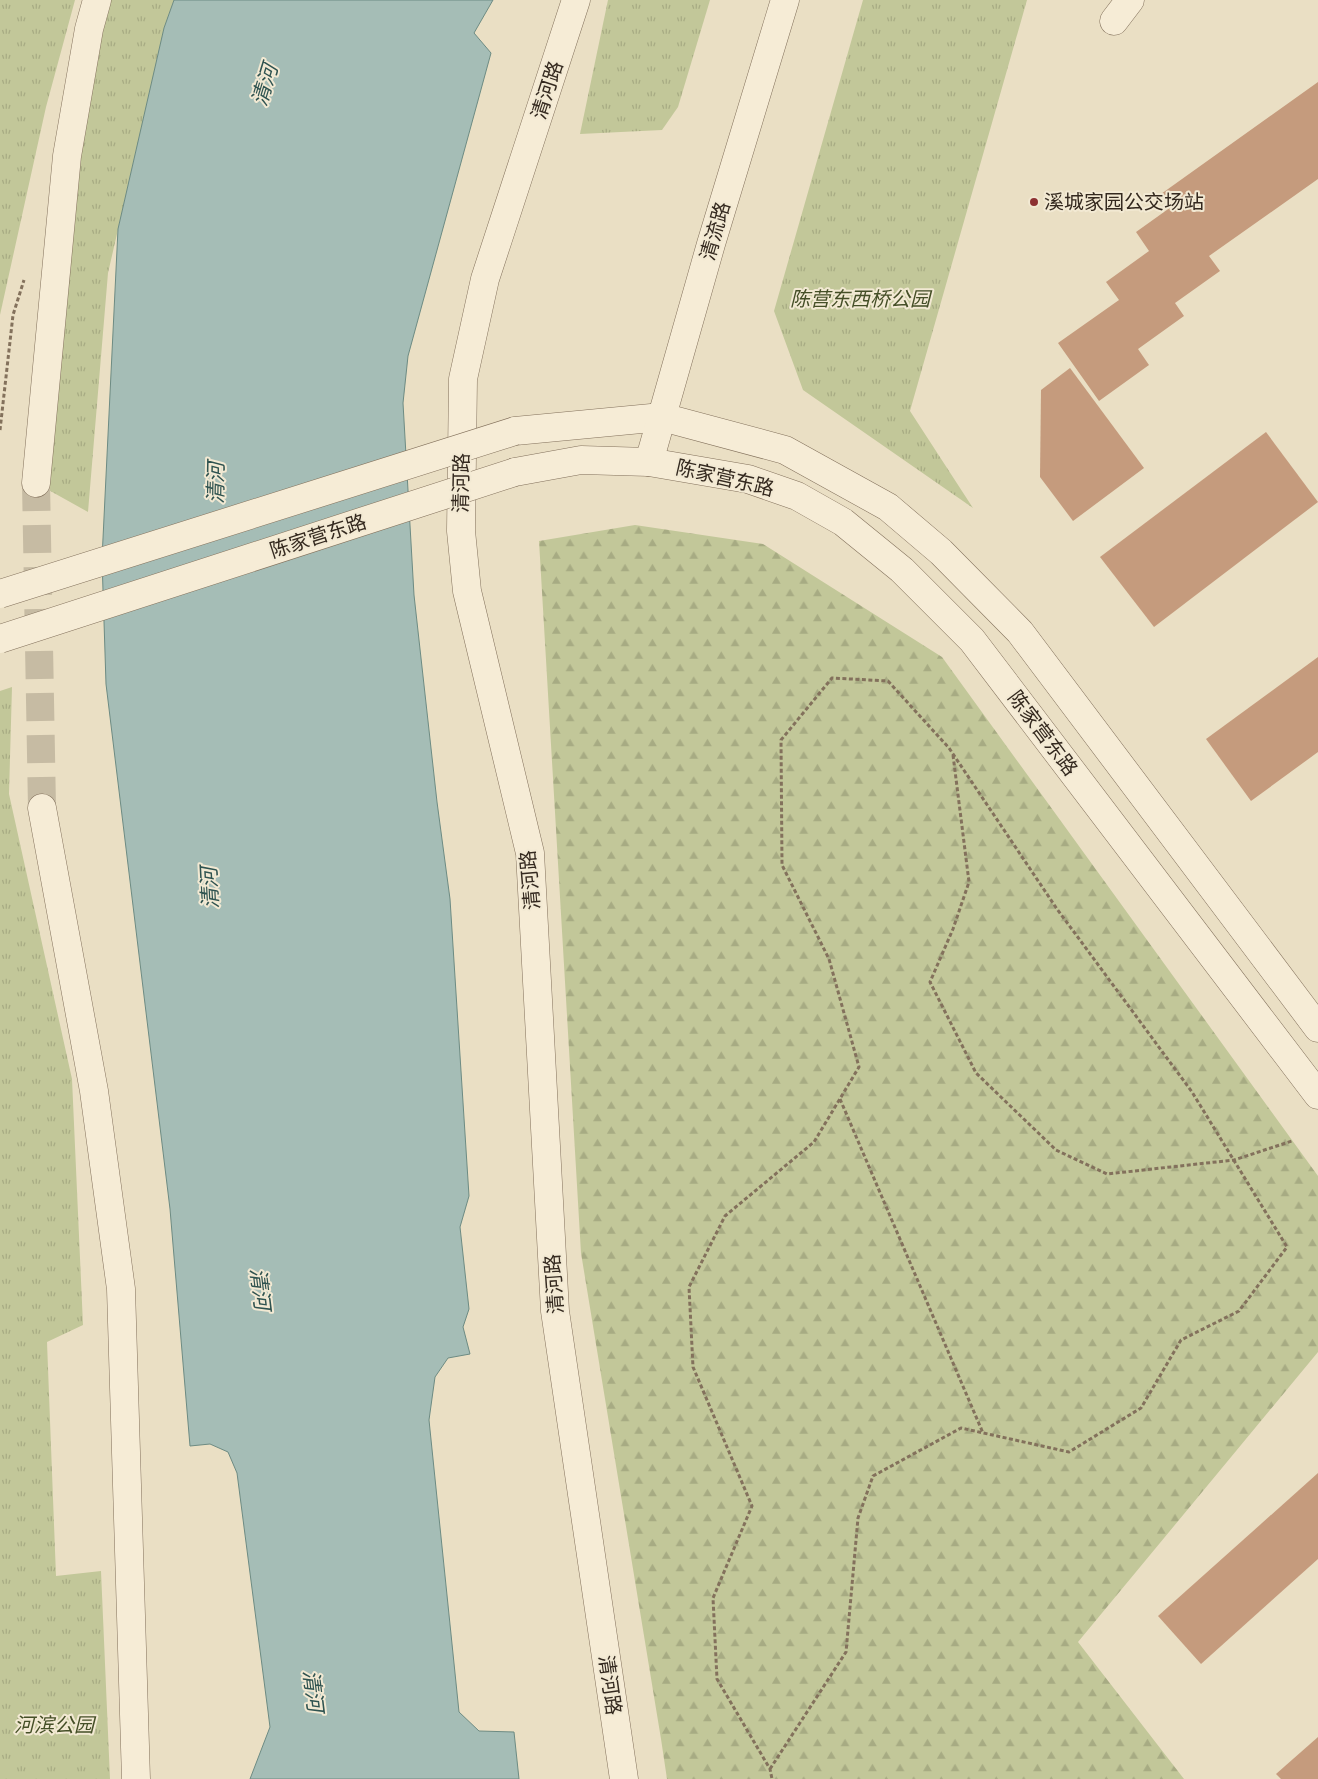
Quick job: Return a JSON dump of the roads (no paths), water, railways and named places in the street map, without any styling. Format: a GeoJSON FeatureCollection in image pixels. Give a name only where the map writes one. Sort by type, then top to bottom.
{"type":"FeatureCollection","features":[{"type":"Feature","properties":{"kind":"street"},"geometry":{"type":"LineString","coordinates":[[36,483],[67,156],[89,30],[97,0]]}},
{"type":"Feature","properties":{"kind":"street","name":"清河路"},"geometry":{"type":"LineString","coordinates":[[576,0],[485,279],[463,380],[461,531],[467,591],[530,853],[555,1311],[624,1779]]}},
{"type":"Feature","properties":{"kind":"street","name":"清流路"},"geometry":{"type":"LineString","coordinates":[[649,462],[711,244],[785,0]]}},
{"type":"Feature","properties":{"kind":"street","name":"陈家营东路"},"geometry":{"type":"LineString","coordinates":[[0,594],[515,431],[662,417],[785,450],[888,507],[941,552],[1020,632],[1318,1028]]}},
{"type":"Feature","properties":{"kind":"street","name":"陈家营东路"},"geometry":{"type":"LineString","coordinates":[[0,639],[515,472],[581,460],[649,462],[748,479],[797,496],[843,522],[902,570],[972,640],[1318,1095]]}},
{"type":"Feature","properties":{"kind":"street"},"geometry":{"type":"LineString","coordinates":[[42,808],[94,1091],[121,1289],[136,1779]]}},
{"type":"Feature","properties":{"kind":"water","name":"清河"},"geometry":{"type":"Polygon","coordinates":[[[174,0],[493,0],[474,33],[491,53],[408,356],[403,403],[414,595],[437,802],[450,899],[469,1196],[460,1227],[469,1309],[463,1327],[470,1354],[448,1358],[435,1377],[429,1420],[459,1712],[479,1731],[514,1732],[519,1779],[250,1779],[270,1727],[237,1473],[228,1452],[210,1444],[190,1446],[170,1209],[106,684],[102,559],[118,229],[164,28],[174,0]]]}},
{"type":"Feature","properties":{"kind":"tunnel"},"geometry":{"type":"LineString","coordinates":[[36,483],[42,808]]}},
{"type":"Feature","properties":{"kind":"place","name":"溪城家园公交场站"},"geometry":{"type":"Point","coordinates":[1034,202]}},
{"type":"Feature","properties":{"kind":"park label","name":"陈营东西桥公园"},"geometry":{"type":"Point","coordinates":[860,299]}},
{"type":"Feature","properties":{"kind":"park label","name":"河滨公园"},"geometry":{"type":"Point","coordinates":[54,1725]}}]}
